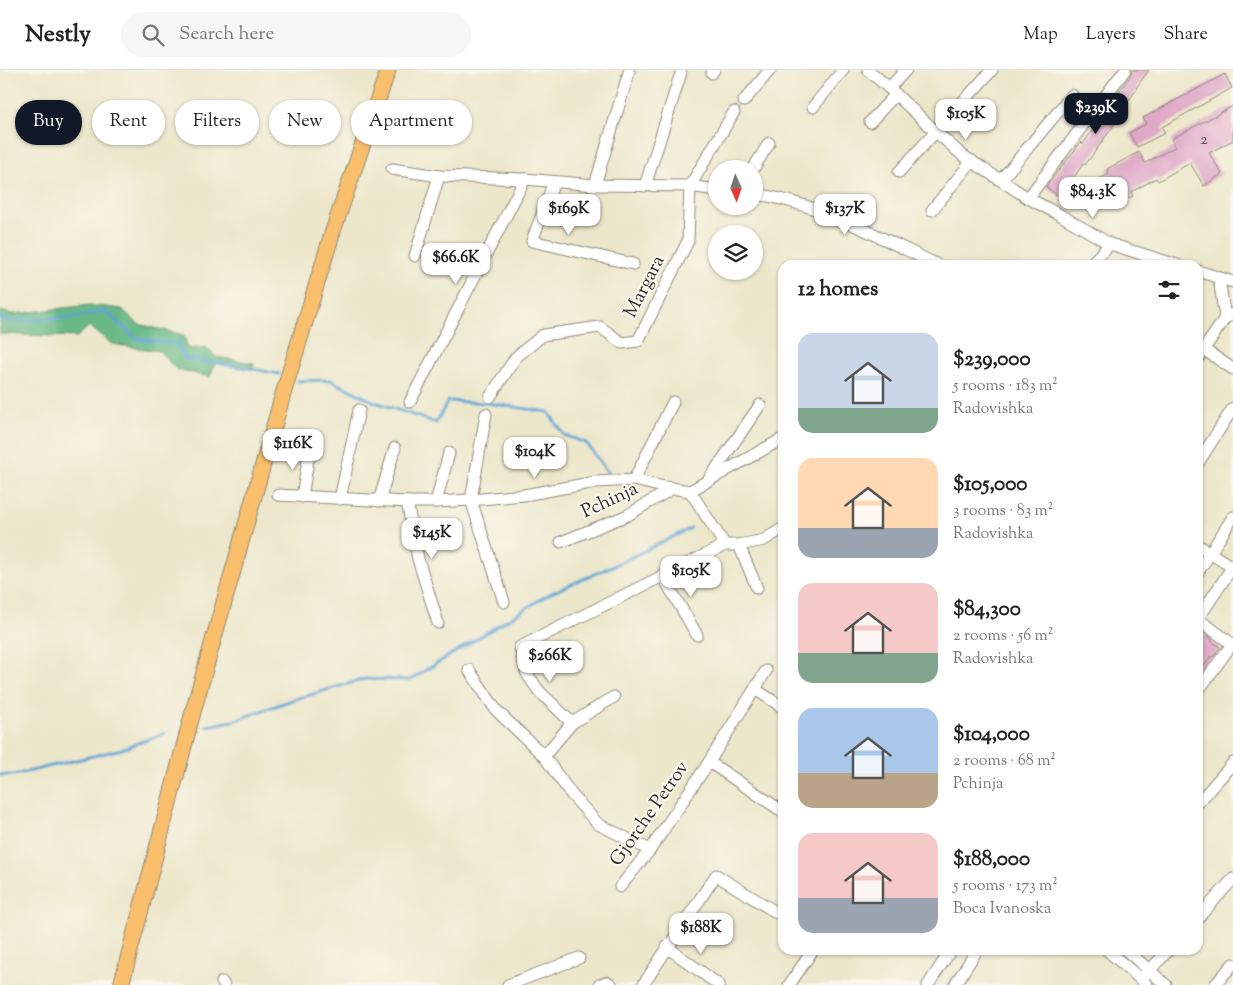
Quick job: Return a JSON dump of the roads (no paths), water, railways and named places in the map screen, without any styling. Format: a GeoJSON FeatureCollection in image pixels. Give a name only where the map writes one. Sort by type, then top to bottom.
{"type":"FeatureCollection","features":[{"type":"Feature","properties":{"kind":"main road"},"geometry":{"type":"LineString","coordinates":[[121,985],[194,708],[283,394],[332,234],[388,70]]}},
{"type":"Feature","properties":{"kind":"street"},"geometry":{"type":"LineString","coordinates":[[744,101],[770,70]]}},
{"type":"Feature","properties":{"kind":"street"},"geometry":{"type":"LineString","coordinates":[[813,107],[843,70]]}},
{"type":"Feature","properties":{"kind":"street"},"geometry":{"type":"LineString","coordinates":[[868,70],[934,132],[962,155],[1028,198],[1110,244],[1161,260]]}},
{"type":"Feature","properties":{"kind":"street"},"geometry":{"type":"LineString","coordinates":[[870,122],[906,70]]}},
{"type":"Feature","properties":{"kind":"street"},"geometry":{"type":"LineString","coordinates":[[899,172],[992,70]]}},
{"type":"Feature","properties":{"kind":"street"},"geometry":{"type":"LineString","coordinates":[[1028,198],[1125,70]]}},
{"type":"Feature","properties":{"kind":"street"},"geometry":{"type":"LineString","coordinates":[[595,185],[629,72]]}},
{"type":"Feature","properties":{"kind":"street"},"geometry":{"type":"LineString","coordinates":[[645,186],[681,73]]}},
{"type":"Feature","properties":{"kind":"street"},"geometry":{"type":"LineString","coordinates":[[1001,180],[1072,96]]}},
{"type":"Feature","properties":{"kind":"street","name":"Margara"},"geometry":{"type":"LineString","coordinates":[[490,397],[516,357],[544,335],[600,326],[622,343],[638,341],[688,241],[690,186],[734,112]]}},
{"type":"Feature","properties":{"kind":"street"},"geometry":{"type":"LineString","coordinates":[[759,160],[770,143]]}},
{"type":"Feature","properties":{"kind":"street"},"geometry":{"type":"LineString","coordinates":[[932,210],[972,161]]}},
{"type":"Feature","properties":{"kind":"street"},"geometry":{"type":"LineString","coordinates":[[392,169],[439,176],[525,179],[595,185],[690,186],[708,189]]}},
{"type":"Feature","properties":{"kind":"street"},"geometry":{"type":"LineString","coordinates":[[415,256],[439,176]]}},
{"type":"Feature","properties":{"kind":"street"},"geometry":{"type":"LineString","coordinates":[[410,402],[525,179]]}},
{"type":"Feature","properties":{"kind":"street","name":"Margara"},"geometry":{"type":"LineString","coordinates":[[554,182],[532,241],[633,264]]}},
{"type":"Feature","properties":{"kind":"street"},"geometry":{"type":"LineString","coordinates":[[763,196],[803,205],[851,224],[927,260]]}},
{"type":"Feature","properties":{"kind":"street"},"geometry":{"type":"LineString","coordinates":[[1095,260],[1110,244]]}},
{"type":"Feature","properties":{"kind":"street"},"geometry":{"type":"LineString","coordinates":[[1203,273],[1233,282]]}},
{"type":"Feature","properties":{"kind":"street"},"geometry":{"type":"LineString","coordinates":[[1203,349],[1229,316],[1219,278]]}},
{"type":"Feature","properties":{"kind":"street"},"geometry":{"type":"LineString","coordinates":[[1203,354],[1233,369]]}},
{"type":"Feature","properties":{"kind":"street","name":"Pchinja"},"geometry":{"type":"LineString","coordinates":[[634,480],[673,402]]}},
{"type":"Feature","properties":{"kind":"street"},"geometry":{"type":"LineString","coordinates":[[707,482],[760,404]]}},
{"type":"Feature","properties":{"kind":"street"},"geometry":{"type":"LineString","coordinates":[[1203,455],[1233,408]]}},
{"type":"Feature","properties":{"kind":"street"},"geometry":{"type":"LineString","coordinates":[[340,499],[359,410]]}},
{"type":"Feature","properties":{"kind":"street"},"geometry":{"type":"LineString","coordinates":[[486,414],[471,500],[504,602]]}},
{"type":"Feature","properties":{"kind":"street"},"geometry":{"type":"LineString","coordinates":[[725,545],[690,491],[778,441]]}},
{"type":"Feature","properties":{"kind":"street"},"geometry":{"type":"LineString","coordinates":[[302,497],[310,448]]}},
{"type":"Feature","properties":{"kind":"street"},"geometry":{"type":"LineString","coordinates":[[379,501],[395,448]]}},
{"type":"Feature","properties":{"kind":"street"},"geometry":{"type":"LineString","coordinates":[[436,502],[449,453]]}},
{"type":"Feature","properties":{"kind":"street","name":"Pchinja"},"geometry":{"type":"LineString","coordinates":[[278,495],[379,501],[436,502],[524,495],[596,482],[634,480],[690,491]]}},
{"type":"Feature","properties":{"kind":"street","name":"Pchinja"},"geometry":{"type":"LineString","coordinates":[[561,542],[628,515],[673,488]]}},
{"type":"Feature","properties":{"kind":"street"},"geometry":{"type":"LineString","coordinates":[[407,502],[418,559],[438,623]]}},
{"type":"Feature","properties":{"kind":"street"},"geometry":{"type":"LineString","coordinates":[[1203,564],[1233,518]]}},
{"type":"Feature","properties":{"kind":"street"},"geometry":{"type":"LineString","coordinates":[[572,723],[539,691],[527,674],[520,647],[725,545],[739,545],[764,540],[778,532]]}},
{"type":"Feature","properties":{"kind":"street"},"geometry":{"type":"LineString","coordinates":[[739,545],[757,588]]}},
{"type":"Feature","properties":{"kind":"street"},"geometry":{"type":"LineString","coordinates":[[1203,548],[1232,566],[1203,611]]}},
{"type":"Feature","properties":{"kind":"street"},"geometry":{"type":"LineString","coordinates":[[662,575],[697,635]]}},
{"type":"Feature","properties":{"kind":"street"},"geometry":{"type":"LineString","coordinates":[[1203,623],[1232,644],[1203,684]]}},
{"type":"Feature","properties":{"kind":"street"},"geometry":{"type":"LineString","coordinates":[[469,670],[496,710],[544,756],[571,794],[598,824],[650,850]]}},
{"type":"Feature","properties":{"kind":"street","name":"Gjorche Petrov"},"geometry":{"type":"LineString","coordinates":[[620,887],[650,850],[766,671]]}},
{"type":"Feature","properties":{"kind":"street"},"geometry":{"type":"LineString","coordinates":[[755,689],[778,704]]}},
{"type":"Feature","properties":{"kind":"street"},"geometry":{"type":"LineString","coordinates":[[544,756],[572,723],[614,696]]}},
{"type":"Feature","properties":{"kind":"street","name":"Gjorche Petrov"},"geometry":{"type":"LineString","coordinates":[[708,762],[778,808]]}},
{"type":"Feature","properties":{"kind":"street"},"geometry":{"type":"LineString","coordinates":[[1203,797],[1233,763]]}},
{"type":"Feature","properties":{"kind":"street"},"geometry":{"type":"LineString","coordinates":[[643,985],[716,875],[778,914]]}},
{"type":"Feature","properties":{"kind":"street"},"geometry":{"type":"LineString","coordinates":[[1203,912],[1233,879]]}},
{"type":"Feature","properties":{"kind":"street"},"geometry":{"type":"LineString","coordinates":[[667,947],[719,985]]}},
{"type":"Feature","properties":{"kind":"street"},"geometry":{"type":"LineString","coordinates":[[789,985],[810,955]]}},
{"type":"Feature","properties":{"kind":"street"},"geometry":{"type":"LineString","coordinates":[[928,985],[948,955]]}},
{"type":"Feature","properties":{"kind":"street"},"geometry":{"type":"LineString","coordinates":[[955,985],[975,955]]}},
{"type":"Feature","properties":{"kind":"street"},"geometry":{"type":"LineString","coordinates":[[1113,955],[1144,980],[1166,985]]}},
{"type":"Feature","properties":{"kind":"street"},"geometry":{"type":"LineString","coordinates":[[1129,955],[1144,980]]}},
{"type":"Feature","properties":{"kind":"street"},"geometry":{"type":"LineString","coordinates":[[1144,980],[1164,955]]}},
{"type":"Feature","properties":{"kind":"street"},"geometry":{"type":"LineString","coordinates":[[508,985],[578,958]]}},
{"type":"Feature","properties":{"kind":"street"},"geometry":{"type":"LineString","coordinates":[[1214,985],[1233,964]]}},
{"type":"Feature","properties":{"kind":"street"},"geometry":{"type":"LineString","coordinates":[[599,985],[607,982],[612,985]]}},
{"type":"Feature","properties":{"kind":"waterway"},"geometry":{"type":"LineString","coordinates":[[0,318],[9,321],[76,317],[105,311],[137,339],[178,344],[185,358],[279,374]]}},
{"type":"Feature","properties":{"kind":"waterway"},"geometry":{"type":"LineString","coordinates":[[298,381],[330,380],[375,402],[436,423],[448,401],[487,403],[548,412],[564,435],[586,443],[612,478]]}},
{"type":"Feature","properties":{"kind":"waterway"},"geometry":{"type":"LineString","coordinates":[[207,726],[233,721],[292,700],[365,679],[410,680],[549,594],[691,528]]}},
{"type":"Feature","properties":{"kind":"waterway"},"geometry":{"type":"LineString","coordinates":[[0,775],[14,775],[122,749],[165,733]]}}]}
